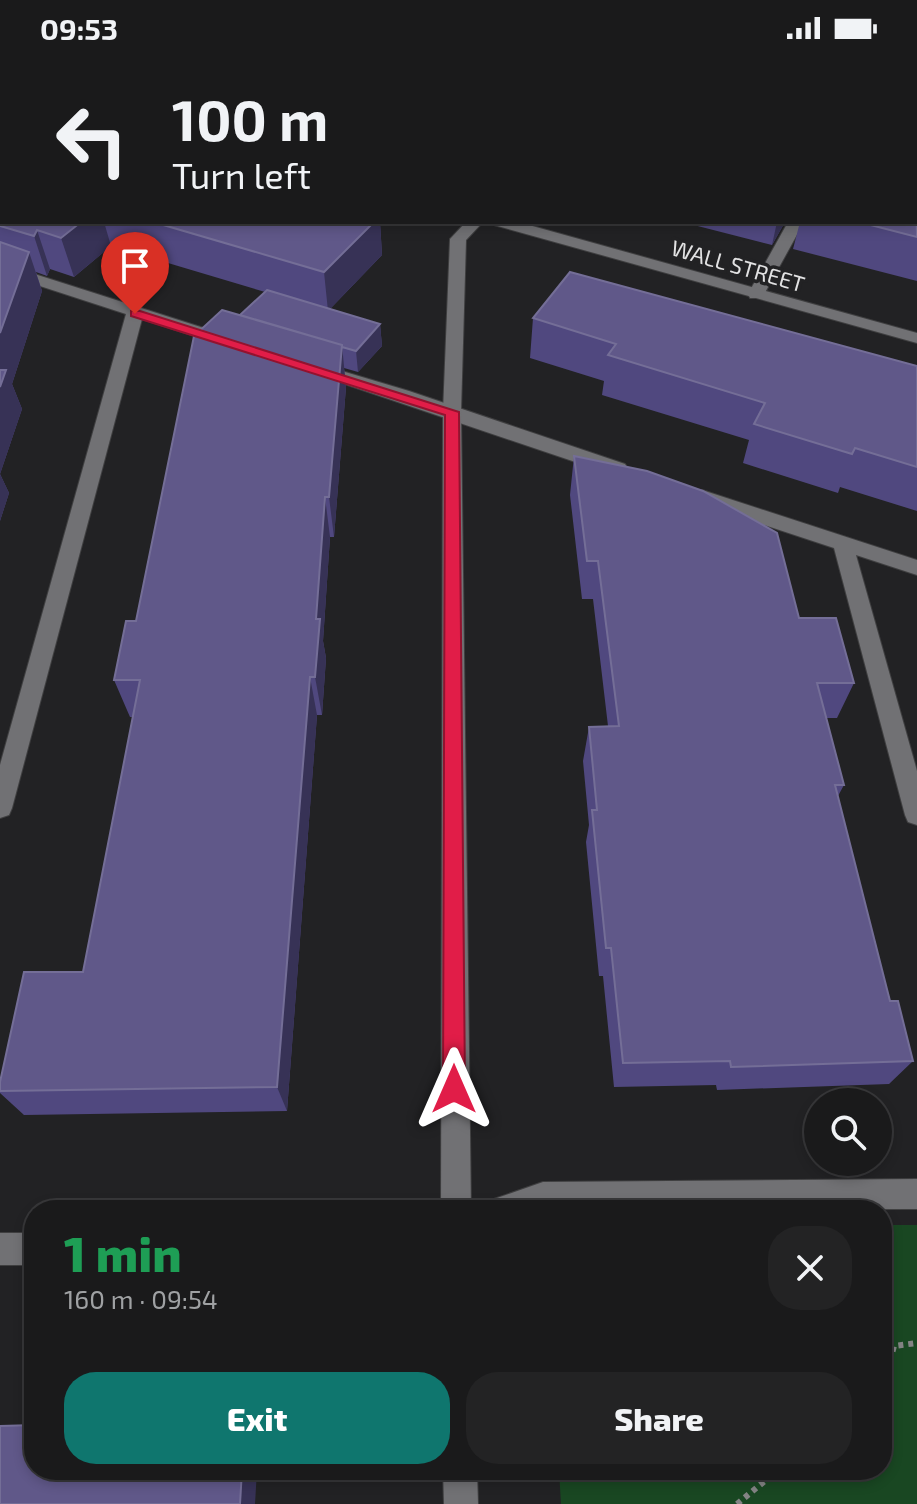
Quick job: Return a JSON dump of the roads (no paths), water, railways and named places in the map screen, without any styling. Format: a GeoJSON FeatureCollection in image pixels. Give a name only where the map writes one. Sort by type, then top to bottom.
{"type":"FeatureCollection","features":[{"type":"Feature","properties":{"kind":"street"},"geometry":{"type":"LineString","coordinates":[[456,1200],[452,412],[458,239],[473,224]]}},
{"type":"Feature","properties":{"kind":"street","name":"WALL STREET"},"geometry":{"type":"LineString","coordinates":[[507,224],[917,338]]}},
{"type":"Feature","properties":{"kind":"street"},"geometry":{"type":"LineString","coordinates":[[756,294],[795,224]]}},
{"type":"Feature","properties":{"kind":"street"},"geometry":{"type":"LineString","coordinates":[[0,268],[239,345]]}},
{"type":"Feature","properties":{"kind":"street"},"geometry":{"type":"LineString","coordinates":[[0,808],[135,314]]}},
{"type":"Feature","properties":{"kind":"street"},"geometry":{"type":"LineString","coordinates":[[299,363],[635,475]]}},
{"type":"Feature","properties":{"kind":"street"},"geometry":{"type":"LineString","coordinates":[[680,490],[917,568]]}},
{"type":"Feature","properties":{"kind":"street"},"geometry":{"type":"LineString","coordinates":[[843,545],[917,815]]}},
{"type":"Feature","properties":{"kind":"street"},"geometry":{"type":"LineString","coordinates":[[534,1200],[543,1197],[917,1194]]}},
{"type":"Feature","properties":{"kind":"street"},"geometry":{"type":"LineString","coordinates":[[0,1249],[24,1249]]}},
{"type":"Feature","properties":{"kind":"street"},"geometry":{"type":"LineString","coordinates":[[460,1480],[461,1504]]}}]}
